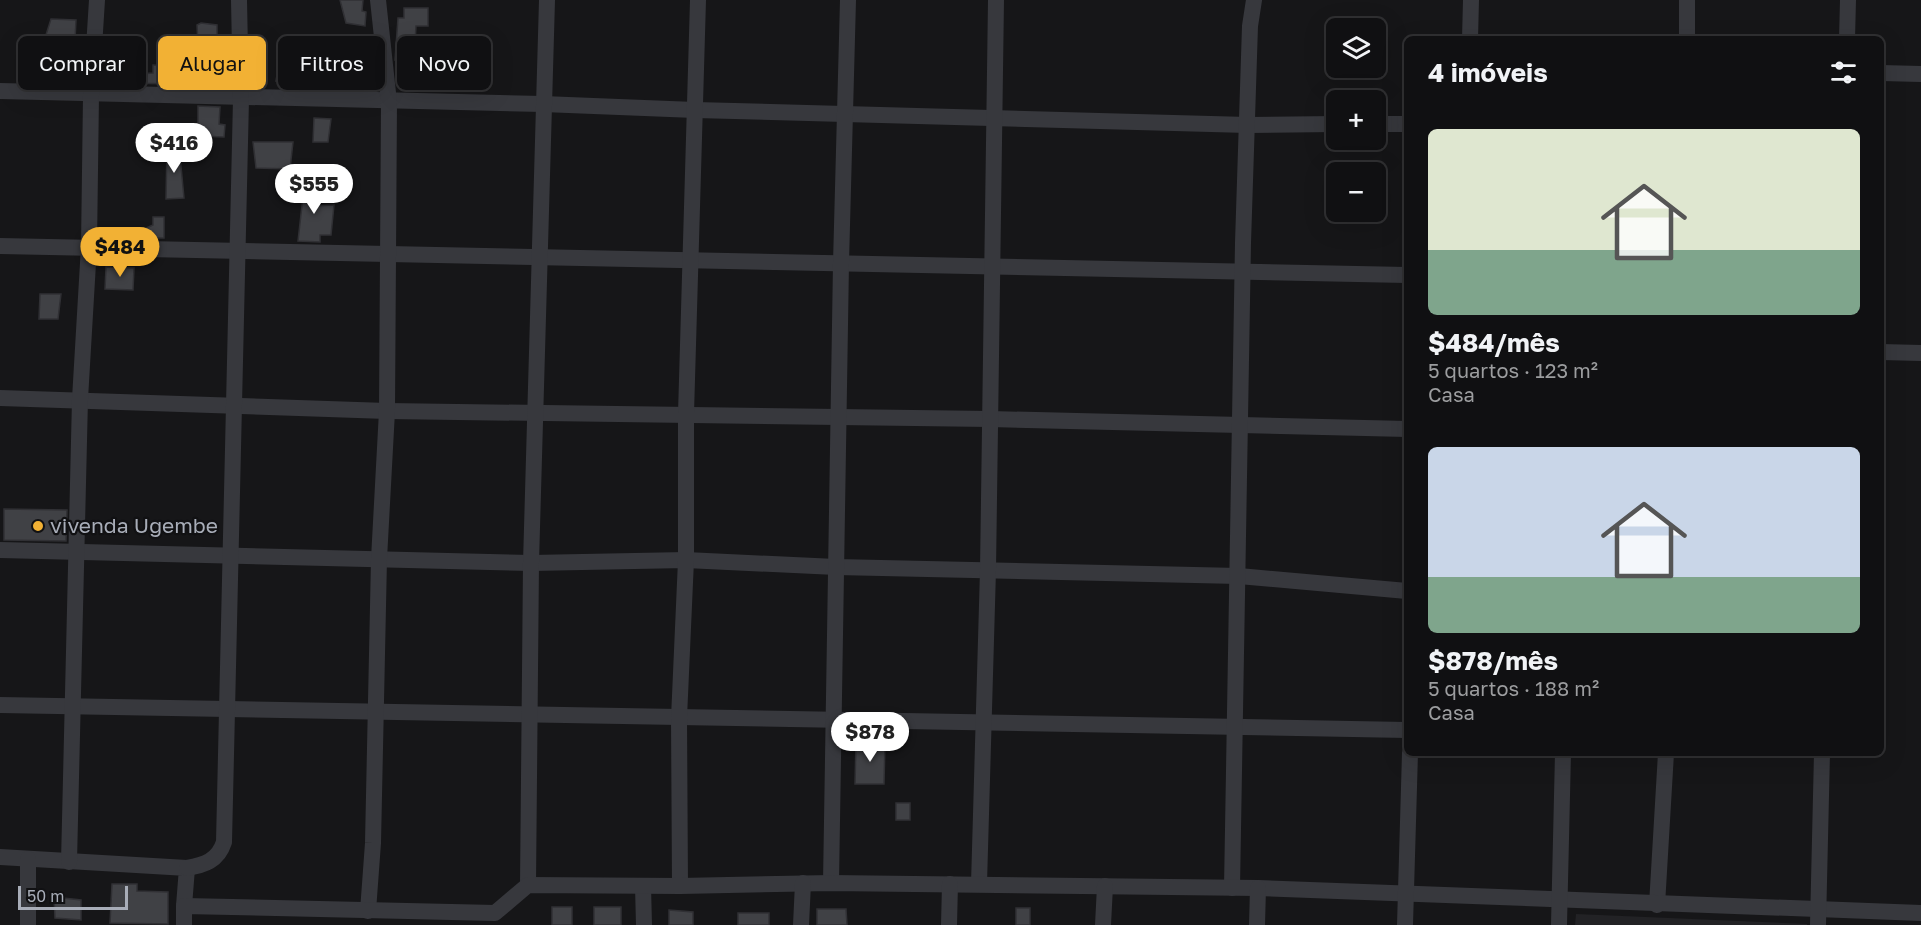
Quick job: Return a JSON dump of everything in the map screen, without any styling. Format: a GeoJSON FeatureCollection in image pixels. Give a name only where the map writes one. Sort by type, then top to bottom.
{"type":"FeatureCollection","features":[{"type":"Feature","properties":{"kind":"street"},"geometry":{"type":"LineString","coordinates":[[69,862],[80,399],[89,246],[92,95],[97,0]]}},
{"type":"Feature","properties":{"kind":"street"},"geometry":{"type":"LineString","coordinates":[[0,857],[187,868],[204,865],[215,858],[224,842],[241,99],[239,0]]}},
{"type":"Feature","properties":{"kind":"street"},"geometry":{"type":"LineString","coordinates":[[368,911],[377,712],[379,559],[387,411],[389,102],[378,0]]}},
{"type":"Feature","properties":{"kind":"street"},"geometry":{"type":"LineString","coordinates":[[184,906],[338,918],[368,911],[495,919],[528,885],[531,562],[547,0]]}},
{"type":"Feature","properties":{"kind":"street"},"geometry":{"type":"LineString","coordinates":[[680,886],[680,718],[686,560],[686,414],[698,0]]}},
{"type":"Feature","properties":{"kind":"street"},"geometry":{"type":"LineString","coordinates":[[831,883],[841,263],[848,0]]}},
{"type":"Feature","properties":{"kind":"street"},"geometry":{"type":"LineString","coordinates":[[979,884],[988,570],[996,0]]}},
{"type":"Feature","properties":{"kind":"street"},"geometry":{"type":"LineString","coordinates":[[1232,888],[1240,425],[1250,27],[1254,0]]}},
{"type":"Feature","properties":{"kind":"street"},"geometry":{"type":"LineString","coordinates":[[1470,36],[1471,0]]}},
{"type":"Feature","properties":{"kind":"street"},"geometry":{"type":"LineString","coordinates":[[1687,0],[1687,36]]}},
{"type":"Feature","properties":{"kind":"street"},"geometry":{"type":"LineString","coordinates":[[1847,36],[1848,0]]}},
{"type":"Feature","properties":{"kind":"street"},"geometry":{"type":"LineString","coordinates":[[1884,73],[1921,74]]}},
{"type":"Feature","properties":{"kind":"street"},"geometry":{"type":"LineString","coordinates":[[0,91],[1248,125],[1326,124]]}},
{"type":"Feature","properties":{"kind":"street"},"geometry":{"type":"LineString","coordinates":[[1386,124],[1404,124]]}},
{"type":"Feature","properties":{"kind":"street"},"geometry":{"type":"LineString","coordinates":[[0,246],[89,246],[236,252],[1404,275]]}},
{"type":"Feature","properties":{"kind":"street"},"geometry":{"type":"LineString","coordinates":[[1884,352],[1921,353]]}},
{"type":"Feature","properties":{"kind":"street"},"geometry":{"type":"LineString","coordinates":[[0,398],[387,411],[839,416],[1404,429]]}},
{"type":"Feature","properties":{"kind":"street"},"geometry":{"type":"LineString","coordinates":[[0,550],[531,562],[686,560],[836,567],[1239,576],[1404,591]]}},
{"type":"Feature","properties":{"kind":"street"},"geometry":{"type":"LineString","coordinates":[[0,705],[1404,730]]}},
{"type":"Feature","properties":{"kind":"street"},"geometry":{"type":"LineString","coordinates":[[1405,925],[1410,756]]}},
{"type":"Feature","properties":{"kind":"street"},"geometry":{"type":"LineString","coordinates":[[1559,925],[1563,756]]}},
{"type":"Feature","properties":{"kind":"street"},"geometry":{"type":"LineString","coordinates":[[1657,905],[1666,756]]}},
{"type":"Feature","properties":{"kind":"street"},"geometry":{"type":"LineString","coordinates":[[1819,918],[1822,756]]}},
{"type":"Feature","properties":{"kind":"street"},"geometry":{"type":"LineString","coordinates":[[28,859],[28,925]]}},
{"type":"Feature","properties":{"kind":"street"},"geometry":{"type":"LineString","coordinates":[[184,925],[187,868]]}},
{"type":"Feature","properties":{"kind":"street"},"geometry":{"type":"LineString","coordinates":[[801,925],[803,883]]}},
{"type":"Feature","properties":{"kind":"street"},"geometry":{"type":"LineString","coordinates":[[528,885],[680,886],[831,883],[1258,888],[1657,905],[1819,918],[1921,913]]}},
{"type":"Feature","properties":{"kind":"street"},"geometry":{"type":"LineString","coordinates":[[948,925],[950,884]]}},
{"type":"Feature","properties":{"kind":"street"},"geometry":{"type":"LineString","coordinates":[[643,886],[644,925]]}},
{"type":"Feature","properties":{"kind":"street"},"geometry":{"type":"LineString","coordinates":[[1103,925],[1105,886]]}},
{"type":"Feature","properties":{"kind":"street"},"geometry":{"type":"LineString","coordinates":[[1257,925],[1258,888]]}},
{"type":"Feature","properties":{"kind":"shaded area"},"geometry":{"type":"Polygon","coordinates":[[[1576,914],[1807,924],[1807,925],[1575,925],[1576,914]]]}},
{"type":"Feature","properties":{"kind":"building"},"geometry":{"type":"Polygon","coordinates":[[[340,0],[363,0],[362,11],[366,12],[365,26],[346,23],[340,0]]]}},
{"type":"Feature","properties":{"kind":"building"},"geometry":{"type":"Polygon","coordinates":[[[404,8],[428,8],[428,26],[416,26],[415,36],[397,36],[397,60],[395,60],[398,18],[404,18],[404,8]]]}},
{"type":"Feature","properties":{"kind":"building"},"geometry":{"type":"Polygon","coordinates":[[[51,19],[76,20],[75,36],[46,36],[51,19]]]}},
{"type":"Feature","properties":{"kind":"building"},"geometry":{"type":"Polygon","coordinates":[[[201,23],[217,25],[217,35],[221,36],[198,36],[197,25],[201,23]]]}},
{"type":"Feature","properties":{"kind":"building"},"geometry":{"type":"Polygon","coordinates":[[[153,65],[158,65],[158,84],[146,83],[146,73],[153,73],[153,65]]]}},
{"type":"Feature","properties":{"kind":"building"},"geometry":{"type":"Polygon","coordinates":[[[198,106],[220,107],[219,124],[225,125],[224,137],[198,136],[198,106]]]}},
{"type":"Feature","properties":{"kind":"building"},"geometry":{"type":"Polygon","coordinates":[[[314,118],[331,119],[328,142],[313,142],[314,118]]]}},
{"type":"Feature","properties":{"kind":"building"},"geometry":{"type":"Polygon","coordinates":[[[253,142],[293,142],[290,169],[256,168],[253,142]]]}},
{"type":"Feature","properties":{"kind":"building"},"geometry":{"type":"Polygon","coordinates":[[[167,145],[179,145],[184,198],[166,199],[167,145]]]}},
{"type":"Feature","properties":{"kind":"building"},"geometry":{"type":"Polygon","coordinates":[[[306,170],[313,170],[314,206],[334,205],[331,235],[320,235],[320,242],[298,241],[306,170]]]}},
{"type":"Feature","properties":{"kind":"building"},"geometry":{"type":"Polygon","coordinates":[[[153,217],[164,217],[164,238],[144,238],[144,229],[153,225],[153,217]]]}},
{"type":"Feature","properties":{"kind":"building"},"geometry":{"type":"Polygon","coordinates":[[[106,267],[134,268],[133,290],[105,289],[106,267]]]}},
{"type":"Feature","properties":{"kind":"building"},"geometry":{"type":"Polygon","coordinates":[[[40,294],[61,294],[58,319],[39,319],[40,294]]]}},
{"type":"Feature","properties":{"kind":"building","name":"vivenda Ugembe"},"geometry":{"type":"Polygon","coordinates":[[[4,509],[67,510],[66,541],[4,540],[4,509]]]}},
{"type":"Feature","properties":{"kind":"building"},"geometry":{"type":"Polygon","coordinates":[[[856,741],[885,742],[884,784],[855,784],[856,741]]]}},
{"type":"Feature","properties":{"kind":"building"},"geometry":{"type":"Polygon","coordinates":[[[896,803],[910,803],[910,820],[896,820],[896,803]]]}},
{"type":"Feature","properties":{"kind":"building"},"geometry":{"type":"Polygon","coordinates":[[[112,884],[137,884],[137,891],[168,892],[168,924],[110,923],[112,884]]]}},
{"type":"Feature","properties":{"kind":"building"},"geometry":{"type":"Polygon","coordinates":[[[54,897],[81,900],[81,920],[55,918],[54,897]]]}},
{"type":"Feature","properties":{"kind":"building"},"geometry":{"type":"Polygon","coordinates":[[[552,907],[572,907],[572,925],[552,925],[552,907]]]}},
{"type":"Feature","properties":{"kind":"building"},"geometry":{"type":"Polygon","coordinates":[[[594,907],[621,907],[621,925],[594,925],[594,907]]]}},
{"type":"Feature","properties":{"kind":"building"},"geometry":{"type":"Polygon","coordinates":[[[1016,908],[1030,908],[1030,925],[1016,925],[1016,908]]]}},
{"type":"Feature","properties":{"kind":"building"},"geometry":{"type":"Polygon","coordinates":[[[817,909],[846,909],[847,925],[817,925],[817,909]]]}},
{"type":"Feature","properties":{"kind":"building"},"geometry":{"type":"Polygon","coordinates":[[[669,910],[693,912],[693,925],[669,925],[669,910]]]}},
{"type":"Feature","properties":{"kind":"building"},"geometry":{"type":"Polygon","coordinates":[[[738,913],[769,913],[769,925],[738,925],[738,913]]]}},
{"type":"Feature","properties":{"kind":"place","name":"vivenda Ugembe"},"geometry":{"type":"Point","coordinates":[38,526]}}]}
